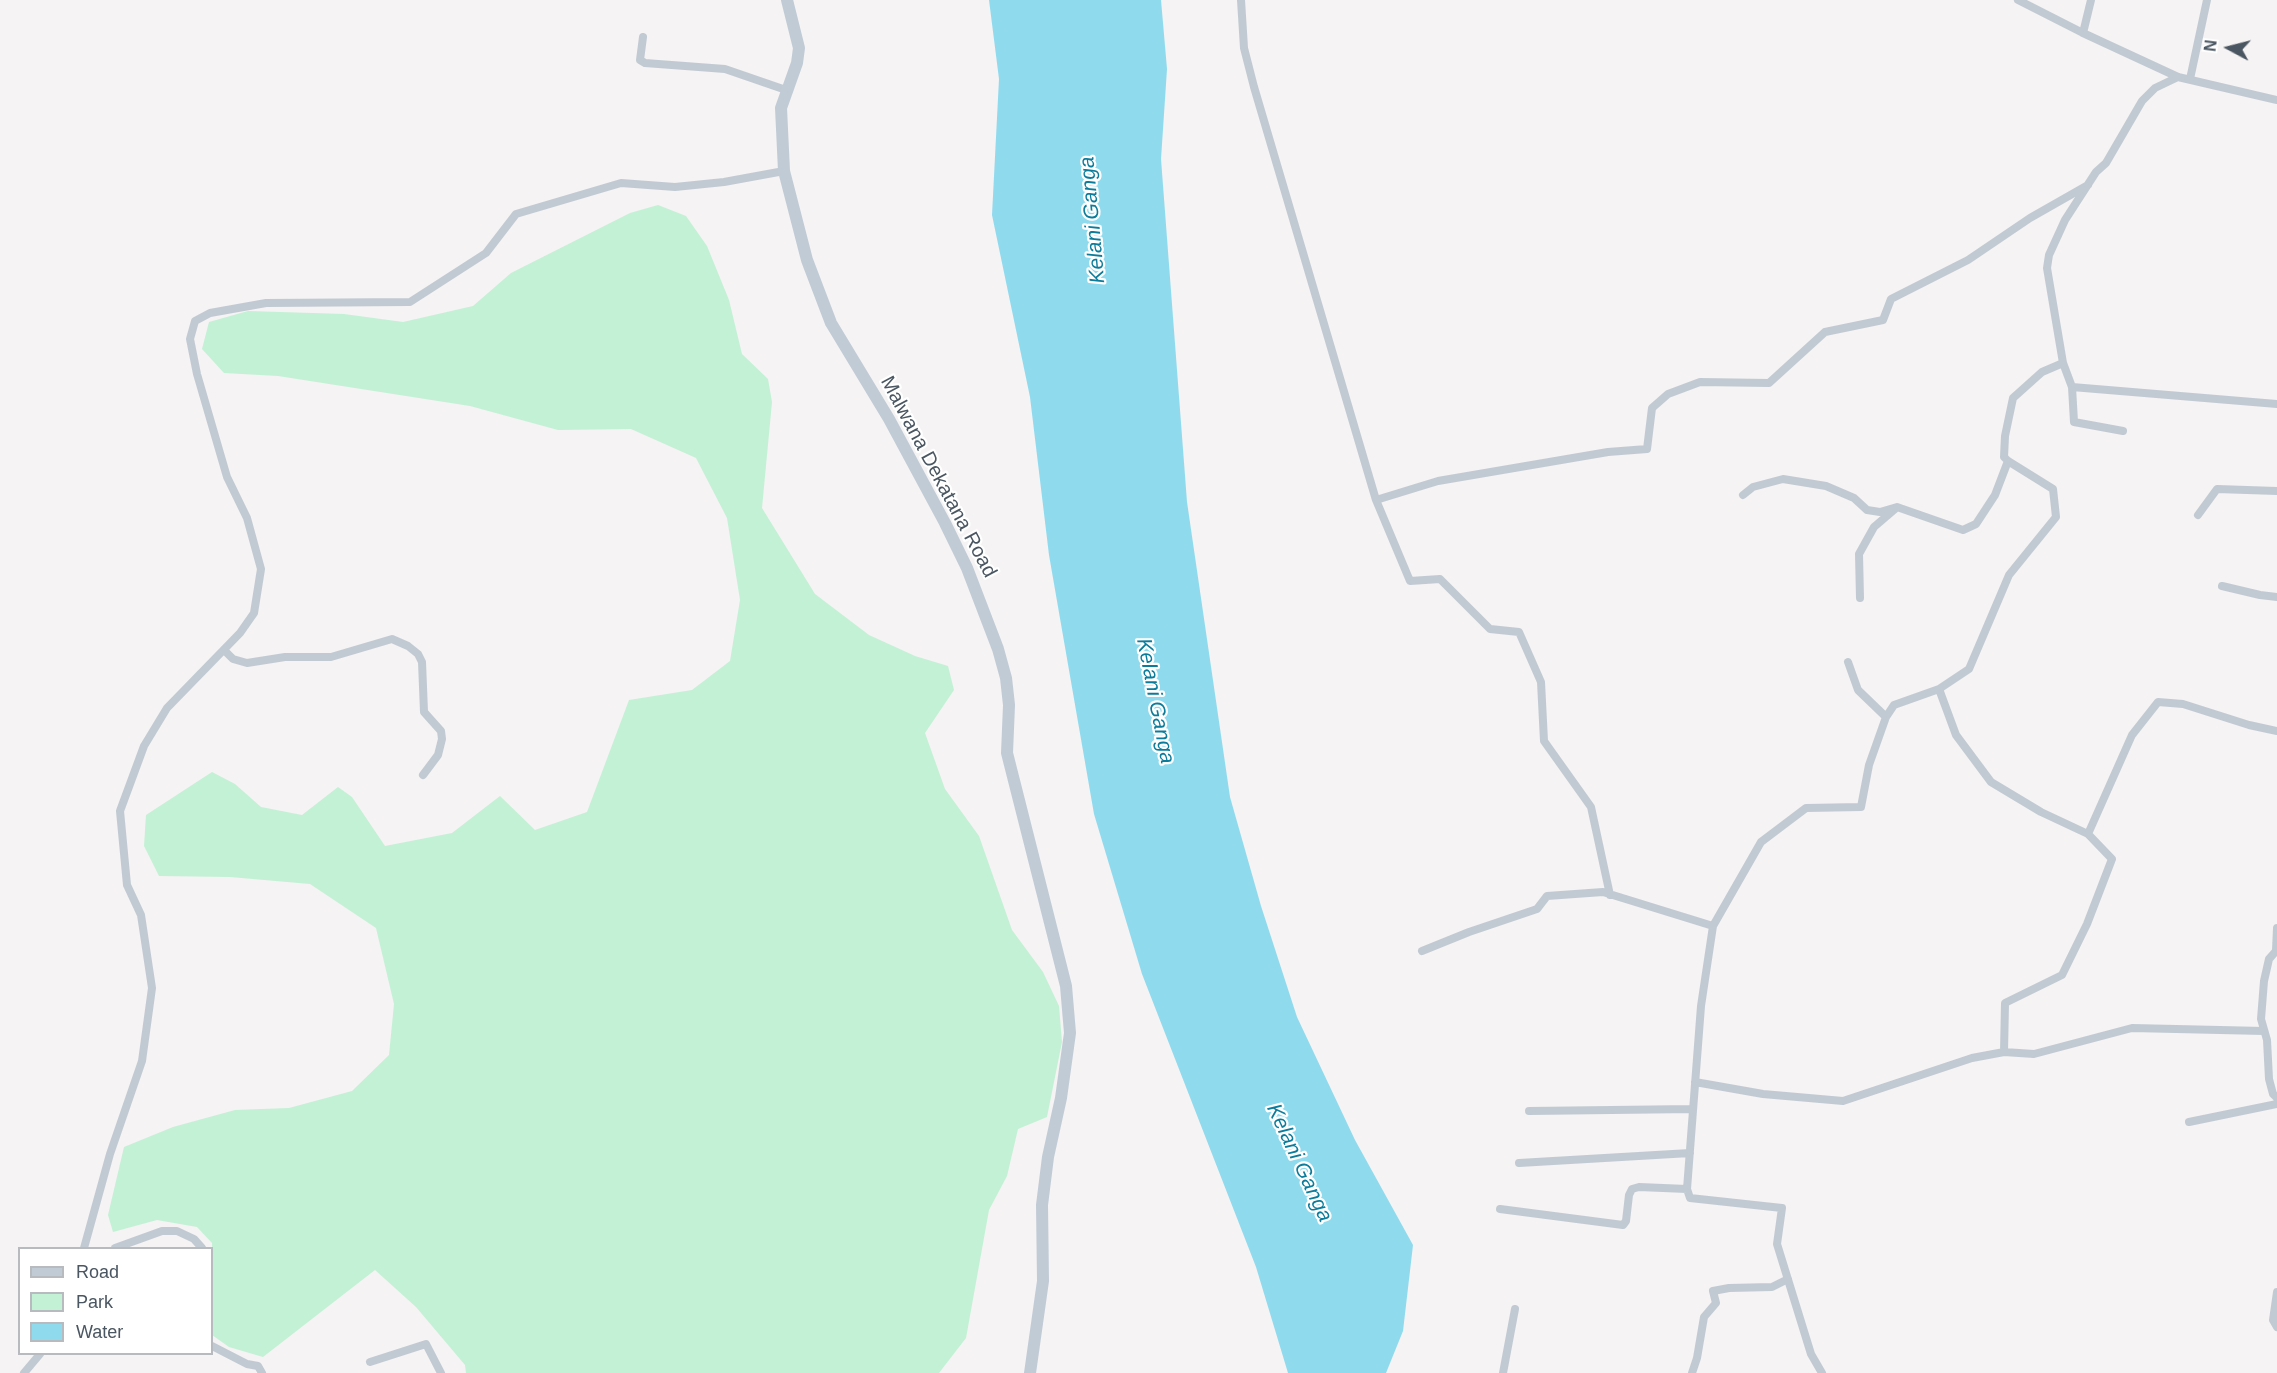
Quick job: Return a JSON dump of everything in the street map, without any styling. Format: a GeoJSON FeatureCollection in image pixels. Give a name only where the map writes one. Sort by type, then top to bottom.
{"type":"FeatureCollection","features":[{"type":"Feature","properties":{"kind":"main road","name":"Malwana Dekatana Road"},"geometry":{"type":"LineString","coordinates":[[787,0],[800,48],[781,108],[784,171],[807,260],[831,323],[889,419],[945,523],[976,590],[998,649],[1006,678],[1009,705],[1007,753],[1066,986],[1070,1033],[1061,1098],[1048,1156],[1042,1205],[1043,1281],[1030,1373]]}},
{"type":"Feature","properties":{"kind":"street"},"geometry":{"type":"LineString","coordinates":[[1241,0],[1244,48],[1254,87],[1376,500],[1410,581],[1440,579],[1490,629],[1519,632],[1541,682],[1544,741],[1591,807],[1610,896]]}},
{"type":"Feature","properties":{"kind":"street"},"geometry":{"type":"LineString","coordinates":[[2018,0],[2178,77],[2277,100]]}},
{"type":"Feature","properties":{"kind":"street"},"geometry":{"type":"LineString","coordinates":[[2083,33],[2091,0]]}},
{"type":"Feature","properties":{"kind":"street"},"geometry":{"type":"LineString","coordinates":[[2190,79],[2207,0]]}},
{"type":"Feature","properties":{"kind":"street"},"geometry":{"type":"LineString","coordinates":[[643,37],[640,60],[645,63],[725,69],[786,90]]}},
{"type":"Feature","properties":{"kind":"street"},"geometry":{"type":"LineString","coordinates":[[2123,431],[2074,422],[2072,387],[2063,363],[2047,268],[2049,255],[2064,220],[2106,163],[2142,101],[2155,88],[2178,77]]}},
{"type":"Feature","properties":{"kind":"street"},"geometry":{"type":"LineString","coordinates":[[84,1247],[110,1154],[142,1060],[152,988],[141,915],[127,885],[120,811],[144,746],[167,708],[240,633],[254,613],[261,569],[248,518],[227,477],[204,402],[190,339],[195,321],[210,314],[266,303],[410,302],[486,253],[516,214],[621,183],[675,187],[724,182],[784,171]]}},
{"type":"Feature","properties":{"kind":"street"},"geometry":{"type":"LineString","coordinates":[[1376,500],[1438,481],[1608,452],[1647,449],[1652,408],[1668,394],[1700,382],[1769,383],[1825,332],[1883,320],[1892,299],[1968,260],[2030,218],[2088,185]]}},
{"type":"Feature","properties":{"kind":"street"},"geometry":{"type":"LineString","coordinates":[[1822,1373],[1811,1354],[1777,1244],[1782,1208],[1690,1198],[1687,1189],[1701,1006],[1713,926],[1761,842],[1806,808],[1862,807],[1869,765],[1886,717],[1894,705],[1939,689],[1969,669],[2009,575],[2056,517],[2053,489],[2008,462],[2004,457],[2005,436],[2013,398],[2042,372],[2063,363]]}},
{"type":"Feature","properties":{"kind":"street"},"geometry":{"type":"LineString","coordinates":[[2072,387],[2277,404]]}},
{"type":"Feature","properties":{"kind":"street"},"geometry":{"type":"LineString","coordinates":[[1743,495],[1749,489],[1783,479],[1826,486],[1854,498],[1867,510],[1880,512],[1897,507],[1963,530],[1976,524],[1995,495],[2008,462]]}},
{"type":"Feature","properties":{"kind":"street"},"geometry":{"type":"LineString","coordinates":[[2198,515],[2217,489],[2277,491]]}},
{"type":"Feature","properties":{"kind":"street"},"geometry":{"type":"LineString","coordinates":[[1860,598],[1859,554],[1874,527],[1897,507]]}},
{"type":"Feature","properties":{"kind":"street"},"geometry":{"type":"LineString","coordinates":[[2222,585],[2277,597]]}},
{"type":"Feature","properties":{"kind":"street"},"geometry":{"type":"LineString","coordinates":[[224,650],[233,659],[247,663],[285,657],[331,657],[392,639],[408,645],[418,654],[422,662],[424,712],[441,731],[442,739],[438,755],[423,775]]}},
{"type":"Feature","properties":{"kind":"street"},"geometry":{"type":"LineString","coordinates":[[1848,662],[1858,690],[1886,717]]}},
{"type":"Feature","properties":{"kind":"street"},"geometry":{"type":"LineString","coordinates":[[1939,689],[1956,735],[1991,782],[2041,812],[2088,834],[2112,859],[2087,924],[2062,975],[2005,1004],[2004,1052]]}},
{"type":"Feature","properties":{"kind":"street"},"geometry":{"type":"LineString","coordinates":[[2088,834],[2132,735],[2158,702],[2183,704],[2249,725],[2277,731]]}},
{"type":"Feature","properties":{"kind":"street"},"geometry":{"type":"LineString","coordinates":[[1422,951],[1536,909],[1548,896],[1602,891],[1610,896],[1632,899],[1713,926]]}},
{"type":"Feature","properties":{"kind":"street"},"geometry":{"type":"LineString","coordinates":[[2277,928],[2276,950],[2270,959],[2262,993],[2260,1018],[2267,1040],[2269,1079],[2273,1094],[2277,1098]]}},
{"type":"Feature","properties":{"kind":"street"},"geometry":{"type":"LineString","coordinates":[[1695,1082],[1763,1094],[1843,1101],[1972,1058],[2004,1052],[2034,1054],[2132,1028],[2264,1031]]}},
{"type":"Feature","properties":{"kind":"street"},"geometry":{"type":"LineString","coordinates":[[2188,1122],[2277,1104]]}},
{"type":"Feature","properties":{"kind":"street"},"geometry":{"type":"LineString","coordinates":[[1529,1111],[1693,1109]]}},
{"type":"Feature","properties":{"kind":"street"},"geometry":{"type":"LineString","coordinates":[[1519,1163],[1690,1153]]}},
{"type":"Feature","properties":{"kind":"street"},"geometry":{"type":"LineString","coordinates":[[1500,1209],[1623,1226],[1632,1189],[1639,1187],[1687,1189]]}},
{"type":"Feature","properties":{"kind":"street"},"geometry":{"type":"LineString","coordinates":[[118,1247],[162,1231],[177,1231],[194,1239],[200,1247]]}},
{"type":"Feature","properties":{"kind":"street"},"geometry":{"type":"LineString","coordinates":[[1692,1373],[1701,1341],[1704,1317],[1716,1303],[1713,1291],[1729,1288],[1772,1287],[1788,1279]]}},
{"type":"Feature","properties":{"kind":"street"},"geometry":{"type":"LineString","coordinates":[[2277,1292],[2273,1320],[2277,1327]]}},
{"type":"Feature","properties":{"kind":"street"},"geometry":{"type":"LineString","coordinates":[[1503,1373],[1515,1309]]}},
{"type":"Feature","properties":{"kind":"street"},"geometry":{"type":"LineString","coordinates":[[370,1362],[426,1344],[441,1373]]}},
{"type":"Feature","properties":{"kind":"street"},"geometry":{"type":"LineString","coordinates":[[213,1347],[247,1364],[258,1366],[262,1373]]}},
{"type":"Feature","properties":{"kind":"street"},"geometry":{"type":"LineString","coordinates":[[24,1373],[38,1355]]}},
{"type":"Feature","properties":{"kind":"green space"},"geometry":{"type":"Polygon","coordinates":[[[658,205],[686,216],[707,246],[729,300],[742,354],[768,379],[772,402],[762,508],[815,594],[869,635],[915,656],[948,666],[954,690],[925,733],[945,789],[979,836],[1012,930],[1043,972],[1059,1006],[1062,1042],[1047,1117],[1018,1129],[1007,1176],[989,1210],[966,1338],[939,1373],[466,1373],[465,1365],[416,1307],[375,1270],[263,1357],[229,1347],[213,1336],[213,1247],[197,1227],[157,1220],[113,1232],[108,1215],[124,1147],[173,1127],[235,1110],[289,1108],[352,1091],[389,1055],[394,1004],[376,928],[310,884],[230,877],[159,876],[144,846],[146,815],[212,772],[235,784],[261,807],[302,815],[338,787],[352,797],[385,846],[452,833],[500,796],[535,830],[587,812],[629,700],[692,690],[730,661],[740,600],[727,518],[696,458],[631,429],[558,430],[470,406],[278,376],[224,373],[202,349],[209,322],[248,311],[344,314],[403,322],[473,306],[511,273],[630,213],[658,205]]]}},
{"type":"Feature","properties":{"kind":"water","name":"Kelani Ganga"},"geometry":{"type":"Polygon","coordinates":[[[989,0],[1161,0],[1167,69],[1161,159],[1187,502],[1230,797],[1261,906],[1297,1017],[1355,1140],[1413,1245],[1403,1331],[1386,1373],[1288,1373],[1256,1267],[1142,974],[1094,814],[1049,555],[1030,397],[992,215],[999,79],[989,0]]]}}]}
